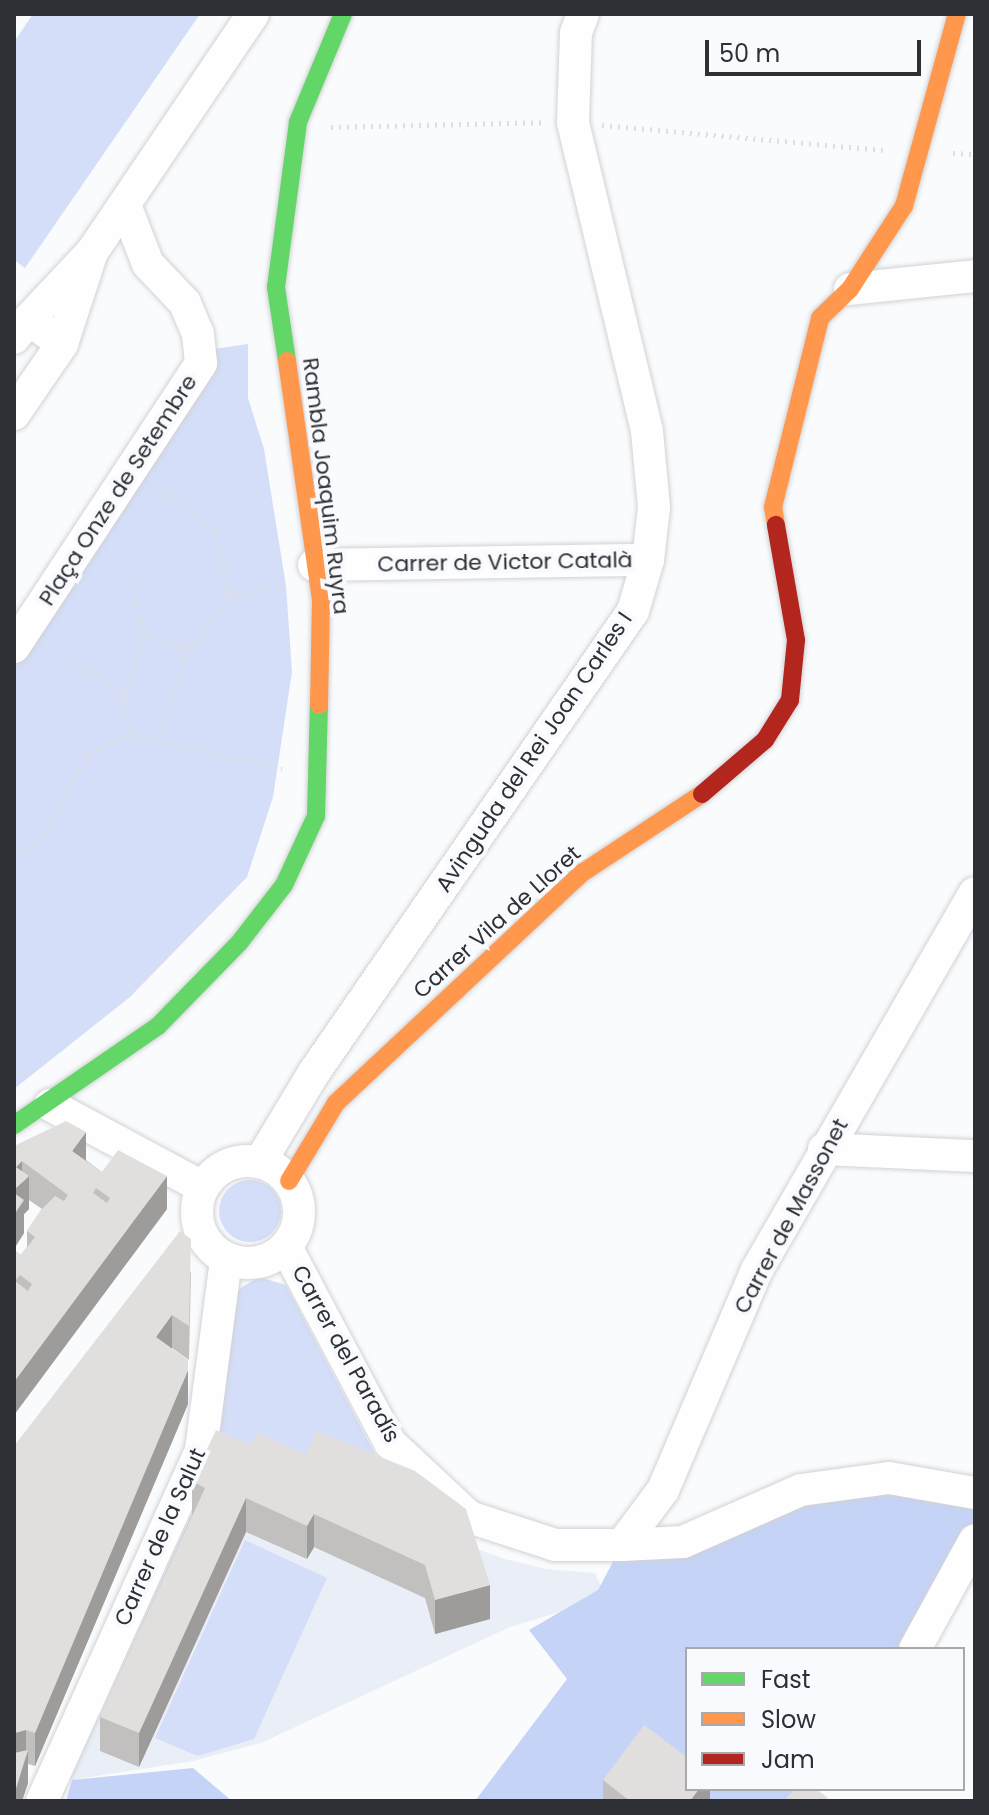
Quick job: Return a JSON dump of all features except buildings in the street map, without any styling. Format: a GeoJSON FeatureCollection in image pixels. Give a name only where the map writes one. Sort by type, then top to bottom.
{"type":"FeatureCollection","features":[{"type":"Feature","properties":{"kind":"street"},"geometry":{"type":"LineString","coordinates":[[62,344],[21,328],[92,252],[253,14]]}},
{"type":"Feature","properties":{"kind":"street","name":"Rambla Joaquim Ruyra"},"geometry":{"type":"LineString","coordinates":[[50,1105],[158,1026],[239,943],[284,885],[316,816],[316,576],[276,287],[298,122],[343,14]]}},
{"type":"Feature","properties":{"kind":"street","name":"Avinguda del Rei Joan Carles I"},"geometry":{"type":"LineString","coordinates":[[260,1162],[315,1071],[633,611],[648,560],[654,507],[647,431],[573,122],[576,33],[583,14]]}},
{"type":"Feature","properties":{"kind":"street","name":"Carrer Vila de Lloret"},"geometry":{"type":"LineString","coordinates":[[289,1181],[336,1103],[582,873],[704,793],[765,740],[790,700],[796,640],[773,507],[820,318],[850,289],[904,206],[952,16]]}},
{"type":"Feature","properties":{"kind":"street","name":"Plaça Onze de Setembre"},"geometry":{"type":"LineString","coordinates":[[14,647],[201,363],[198,334],[185,303],[148,264],[125,205]]}},
{"type":"Feature","properties":{"kind":"street"},"geometry":{"type":"LineString","coordinates":[[14,414],[62,344],[92,252]]}},
{"type":"Feature","properties":{"kind":"street"},"geometry":{"type":"LineString","coordinates":[[850,289],[975,276]]}},
{"type":"Feature","properties":{"kind":"street","name":"Carrer de Victor Català"},"geometry":{"type":"LineString","coordinates":[[316,576],[648,560]]}},
{"type":"Feature","properties":{"kind":"street","name":"Carrer de Massonet"},"geometry":{"type":"LineString","coordinates":[[622,1545],[663,1490],[757,1270],[824,1149],[975,893]]}},
{"type":"Feature","properties":{"kind":"street"},"geometry":{"type":"LineString","coordinates":[[14,1125],[50,1105],[202,1187]]}},
{"type":"Feature","properties":{"kind":"street"},"geometry":{"type":"LineString","coordinates":[[824,1149],[975,1156]]}},
{"type":"Feature","properties":{"kind":"street"},"geometry":{"type":"LineString","coordinates":[[260,1162],[289,1181],[300,1214],[286,1247],[265,1261],[226,1260],[189,1241],[202,1187],[227,1165],[260,1162]]}},
{"type":"Feature","properties":{"kind":"street","name":"Carrer del Paradís"},"geometry":{"type":"LineString","coordinates":[[286,1247],[390,1443],[469,1517],[555,1545],[622,1545],[683,1542],[801,1490],[889,1478],[975,1493]]}},
{"type":"Feature","properties":{"kind":"street","name":"Carrer de la Salut"},"geometry":{"type":"LineString","coordinates":[[42,1801],[201,1450],[226,1260]]}},
{"type":"Feature","properties":{"kind":"street"},"geometry":{"type":"LineString","coordinates":[[916,1647],[975,1540]]}},
{"type":"Feature","properties":{"kind":"path"},"geometry":{"type":"LineString","coordinates":[[298,122],[350,130],[429,122],[573,122],[916,153],[975,154]]}},
{"type":"Feature","properties":{"kind":"path"},"geometry":{"type":"LineString","coordinates":[[132,471],[214,527],[229,594]]}},
{"type":"Feature","properties":{"kind":"path"},"geometry":{"type":"LineString","coordinates":[[159,738],[189,649],[229,594],[316,576]]}},
{"type":"Feature","properties":{"kind":"path"},"geometry":{"type":"LineString","coordinates":[[131,582],[144,636],[122,702],[133,734]]}},
{"type":"Feature","properties":{"kind":"path"},"geometry":{"type":"LineString","coordinates":[[144,636],[189,649]]}},
{"type":"Feature","properties":{"kind":"path"},"geometry":{"type":"LineString","coordinates":[[75,663],[126,693]]}},
{"type":"Feature","properties":{"kind":"path"},"geometry":{"type":"LineString","coordinates":[[14,856],[40,839],[89,753],[133,734],[317,778]]}},
{"type":"Feature","properties":{"kind":"shaded area"},"geometry":{"type":"Polygon","coordinates":[[[33,14],[200,14],[25,268],[14,260],[14,42],[33,14]]]}},
{"type":"Feature","properties":{"kind":"shaded area"},"geometry":{"type":"Polygon","coordinates":[[[248,344],[248,398],[264,449],[286,586],[292,672],[273,797],[247,877],[130,997],[14,1089],[14,660],[214,349],[248,344]]]}},
{"type":"Feature","properties":{"kind":"shaded area"},"geometry":{"type":"Polygon","coordinates":[[[244,1180],[256,1180],[272,1189],[279,1199],[279,1223],[272,1233],[256,1242],[244,1242],[224,1228],[219,1217],[219,1205],[233,1185],[244,1180]]]}},
{"type":"Feature","properties":{"kind":"shaded area"},"geometry":{"type":"Polygon","coordinates":[[[259,1277],[286,1285],[385,1473],[211,1455],[222,1418],[234,1292],[259,1277]]]}},
{"type":"Feature","properties":{"kind":"shaded area"},"geometry":{"type":"Polygon","coordinates":[[[211,1455],[505,1559],[546,1569],[595,1573],[606,1598],[510,1627],[261,1743],[193,1761],[65,1781],[211,1455]]]}},
{"type":"Feature","properties":{"kind":"shaded area"},"geometry":{"type":"Polygon","coordinates":[[[801,1490],[975,1493],[975,1540],[916,1647],[685,1647],[685,1791],[805,1791],[797,1801],[475,1801],[567,1679],[529,1630],[598,1590],[622,1545],[801,1490]]]}},
{"type":"Feature","properties":{"kind":"shaded area"},"geometry":{"type":"Polygon","coordinates":[[[245,1540],[327,1578],[254,1739],[198,1756],[155,1738],[245,1540]]]}},
{"type":"Feature","properties":{"kind":"shaded area"},"geometry":{"type":"Polygon","coordinates":[[[193,1768],[232,1801],[66,1801],[72,1780],[193,1768]]]}},
{"type":"Feature","properties":{"kind":"traffic: fast"},"geometry":{"type":"LineString","coordinates":[[287,361],[276,287],[298,122],[343,14]]}},
{"type":"Feature","properties":{"kind":"traffic: fast"},"geometry":{"type":"LineString","coordinates":[[14,1125],[158,1026],[239,943],[284,885],[316,816],[319,705]]}},
{"type":"Feature","properties":{"kind":"traffic: slow"},"geometry":{"type":"LineString","coordinates":[[776,525],[773,507],[820,318],[850,289],[904,206],[957,14]]}},
{"type":"Feature","properties":{"kind":"traffic: slow"},"geometry":{"type":"LineString","coordinates":[[287,361],[321,601],[319,705]]}},
{"type":"Feature","properties":{"kind":"traffic: slow"},"geometry":{"type":"LineString","coordinates":[[289,1181],[336,1103],[582,873],[702,794]]}},
{"type":"Feature","properties":{"kind":"traffic: jam"},"geometry":{"type":"LineString","coordinates":[[702,794],[765,740],[790,700],[796,640],[776,525]]}}]}
